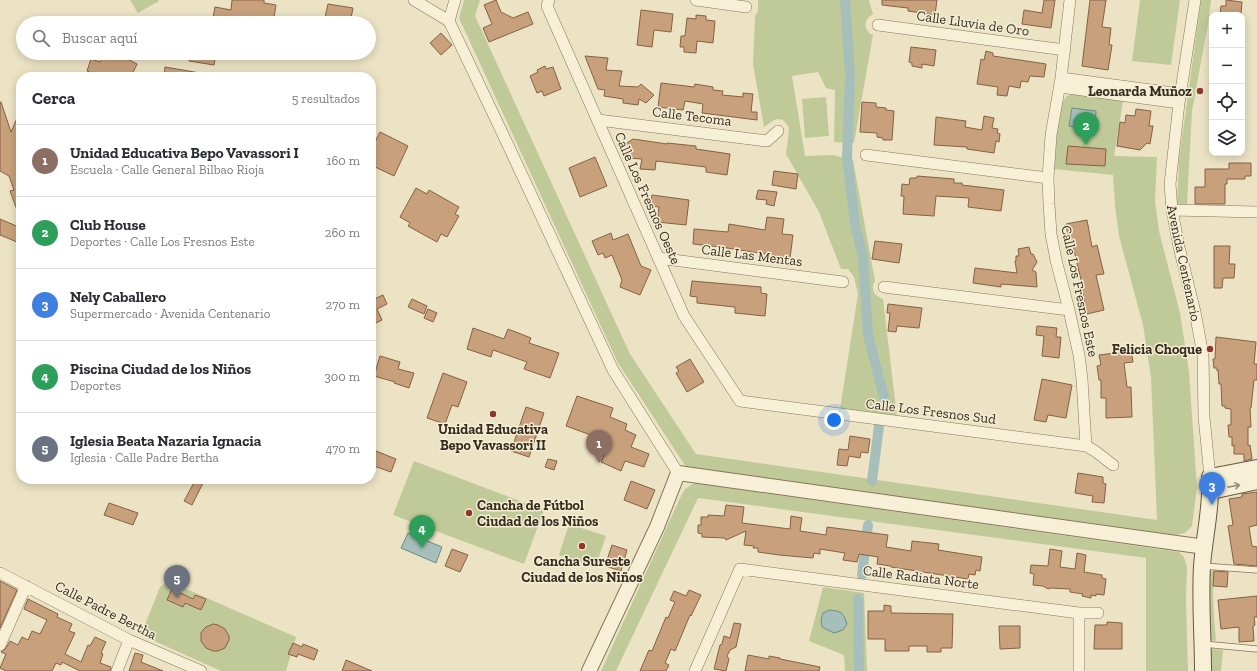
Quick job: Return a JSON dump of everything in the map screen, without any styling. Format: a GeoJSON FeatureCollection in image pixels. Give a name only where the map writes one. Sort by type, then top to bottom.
{"type":"FeatureCollection","features":[{"type":"Feature","properties":{"kind":"main road"},"geometry":{"type":"LineString","coordinates":[[1210,484],[1257,468]]}},
{"type":"Feature","properties":{"kind":"main road"},"geometry":{"type":"LineString","coordinates":[[1210,484],[1257,481]]}},
{"type":"Feature","properties":{"kind":"main road","name":"Avenida Centenario"},"geometry":{"type":"LineString","coordinates":[[1203,671],[1201,609],[1202,566],[1210,484]]}},
{"type":"Feature","properties":{"kind":"street"},"geometry":{"type":"LineString","coordinates":[[414,0],[449,21],[613,370],[678,473],[1205,547]]}},
{"type":"Feature","properties":{"kind":"street"},"geometry":{"type":"LineString","coordinates":[[449,21],[455,0]]}},
{"type":"Feature","properties":{"kind":"street","name":"Calle Los Fresnos Oeste"},"geometry":{"type":"LineString","coordinates":[[549,0],[547,6],[684,316],[740,401]]}},
{"type":"Feature","properties":{"kind":"street"},"geometry":{"type":"LineString","coordinates":[[696,0],[746,7]]}},
{"type":"Feature","properties":{"kind":"street","name":"Calle Los Fresnos Este"},"geometry":{"type":"LineString","coordinates":[[1070,0],[1065,50],[1051,136],[1048,178],[1051,234],[1080,361],[1086,446]]}},
{"type":"Feature","properties":{"kind":"street","name":"Avenida Centenario"},"geometry":{"type":"LineString","coordinates":[[1195,0],[1180,99],[1170,184],[1172,210],[1179,247],[1195,312],[1203,355],[1204,417],[1210,484]]}},
{"type":"Feature","properties":{"kind":"street","name":"Calle Lluvia de Oro"},"geometry":{"type":"LineString","coordinates":[[878,25],[1065,50]]}},
{"type":"Feature","properties":{"kind":"street"},"geometry":{"type":"LineString","coordinates":[[1060,82],[1180,99]]}},
{"type":"Feature","properties":{"kind":"street","name":"Calle Tecoma"},"geometry":{"type":"LineString","coordinates":[[598,120],[767,141],[778,131]]}},
{"type":"Feature","properties":{"kind":"street"},"geometry":{"type":"LineString","coordinates":[[866,155],[1048,178]]}},
{"type":"Feature","properties":{"kind":"street"},"geometry":{"type":"LineString","coordinates":[[1172,210],[1257,212]]}},
{"type":"Feature","properties":{"kind":"street","name":"Calle Las Mentas"},"geometry":{"type":"LineString","coordinates":[[658,258],[843,282]]}},
{"type":"Feature","properties":{"kind":"street"},"geometry":{"type":"LineString","coordinates":[[884,287],[1069,310]]}},
{"type":"Feature","properties":{"kind":"street","name":"Calle Los Fresnos Sud"},"geometry":{"type":"LineString","coordinates":[[740,401],[1086,446],[1113,465]]}},
{"type":"Feature","properties":{"kind":"street"},"geometry":{"type":"LineString","coordinates":[[589,671],[657,527],[678,473]]}},
{"type":"Feature","properties":{"kind":"street","name":"Calle Radiata Norte"},"geometry":{"type":"LineString","coordinates":[[695,671],[740,569],[1079,613],[1098,613]]}},
{"type":"Feature","properties":{"kind":"street","name":"Calle Padre Bertha"},"geometry":{"type":"LineString","coordinates":[[0,573],[129,640],[201,671]]}},
{"type":"Feature","properties":{"kind":"street"},"geometry":{"type":"LineString","coordinates":[[1,641],[26,586]]}},
{"type":"Feature","properties":{"kind":"street"},"geometry":{"type":"LineString","coordinates":[[1079,613],[1079,671]]}},
{"type":"Feature","properties":{"kind":"street"},"geometry":{"type":"LineString","coordinates":[[117,671],[129,640]]}},
{"type":"Feature","properties":{"kind":"lane"},"geometry":{"type":"LineString","coordinates":[[1202,566],[1257,570]]}},
{"type":"Feature","properties":{"kind":"lane"},"geometry":{"type":"LineString","coordinates":[[1203,644],[1257,649]]}},
{"type":"Feature","properties":{"kind":"green space"},"geometry":{"type":"Polygon","coordinates":[[[130,0],[158,0],[159,1],[138,13],[130,0]]]}},
{"type":"Feature","properties":{"kind":"green space"},"geometry":{"type":"Polygon","coordinates":[[[464,0],[480,0],[475,16],[630,354],[696,454],[1157,520],[1151,377],[1143,325],[1119,236],[1113,175],[1054,169],[1059,119],[1063,102],[1068,95],[1072,94],[1123,101],[1114,156],[1157,157],[1155,201],[1159,231],[1180,313],[1189,372],[1197,488],[1192,526],[1185,533],[1176,535],[686,467],[618,363],[459,18],[464,0]]]}},
{"type":"Feature","properties":{"kind":"green space"},"geometry":{"type":"Polygon","coordinates":[[[758,0],[869,0],[873,14],[867,19],[866,28],[873,35],[854,143],[834,142],[835,90],[826,88],[818,72],[792,76],[805,156],[833,155],[853,160],[875,281],[873,289],[875,294],[883,299],[897,417],[840,409],[858,294],[854,277],[848,269],[841,269],[819,212],[786,154],[789,130],[788,126],[783,120],[778,119],[764,127],[753,64],[755,16],[758,11],[758,0]]]}},
{"type":"Feature","properties":{"kind":"green space"},"geometry":{"type":"Polygon","coordinates":[[[1140,0],[1180,0],[1171,65],[1132,61],[1140,0]]]}},
{"type":"Feature","properties":{"kind":"green space"},"geometry":{"type":"Polygon","coordinates":[[[1201,0],[1211,0],[1192,111],[1187,204],[1177,204],[1179,160],[1201,0]]]}},
{"type":"Feature","properties":{"kind":"green space"},"geometry":{"type":"Polygon","coordinates":[[[826,97],[829,136],[805,138],[802,99],[826,97]]]}},
{"type":"Feature","properties":{"kind":"green space","name":"Cancha de Fútbol Ciudad de los Niños"},"geometry":{"type":"Polygon","coordinates":[[[414,461],[544,510],[524,564],[393,515],[414,461]]]}},
{"type":"Feature","properties":{"kind":"green space"},"geometry":{"type":"Polygon","coordinates":[[[694,483],[1179,552],[1184,557],[1187,568],[1186,599],[1188,671],[1146,671],[1146,558],[698,498],[616,671],[601,671],[681,496],[685,489],[694,483]]]}},
{"type":"Feature","properties":{"kind":"green space","name":"Cancha Sureste Ciudad de los Niños"},"geometry":{"type":"Polygon","coordinates":[[[569,524],[606,536],[595,568],[559,555],[569,524]]]}},
{"type":"Feature","properties":{"kind":"green space"},"geometry":{"type":"Polygon","coordinates":[[[1207,571],[1214,571],[1213,597],[1216,641],[1208,640],[1207,571]]]}},
{"type":"Feature","properties":{"kind":"green space"},"geometry":{"type":"Polygon","coordinates":[[[168,581],[296,637],[286,671],[221,671],[141,635],[160,587],[168,581]]]}},
{"type":"Feature","properties":{"kind":"green space"},"geometry":{"type":"Polygon","coordinates":[[[823,587],[864,593],[867,671],[845,671],[844,655],[809,641],[823,587]]]}},
{"type":"Feature","properties":{"kind":"green space"},"geometry":{"type":"Polygon","coordinates":[[[1210,649],[1223,650],[1221,671],[1210,671],[1210,649]]]}},
{"type":"Feature","properties":{"kind":"water"},"geometry":{"type":"Polygon","coordinates":[[[1072,108],[1096,111],[1095,124],[1077,121],[1076,127],[1069,126],[1072,108]]]}},
{"type":"Feature","properties":{"kind":"water"},"geometry":{"type":"Polygon","coordinates":[[[408,533],[442,547],[436,563],[401,548],[408,533]]]}},
{"type":"Feature","properties":{"kind":"water"},"geometry":{"type":"Polygon","coordinates":[[[829,610],[839,612],[843,615],[847,624],[843,630],[834,633],[822,627],[821,620],[823,613],[829,610]]]}},
{"type":"Feature","properties":{"kind":"building"},"geometry":{"type":"Polygon","coordinates":[[[232,0],[264,0],[264,3],[276,5],[274,16],[213,16],[215,7],[231,10],[232,0]]]}},
{"type":"Feature","properties":{"kind":"building"},"geometry":{"type":"Polygon","coordinates":[[[496,0],[501,12],[513,18],[528,12],[533,24],[489,42],[483,28],[492,24],[484,5],[496,0]]]}},
{"type":"Feature","properties":{"kind":"building"},"geometry":{"type":"Polygon","coordinates":[[[882,0],[937,0],[935,15],[908,11],[908,8],[882,5],[882,0]]]}},
{"type":"Feature","properties":{"kind":"building"},"geometry":{"type":"Polygon","coordinates":[[[1044,0],[1055,0],[1051,28],[1022,24],[1024,10],[1042,13],[1044,0]]]}},
{"type":"Feature","properties":{"kind":"building"},"geometry":{"type":"Polygon","coordinates":[[[1090,0],[1106,0],[1102,27],[1111,28],[1109,45],[1112,45],[1108,70],[1082,66],[1090,0]]]}},
{"type":"Feature","properties":{"kind":"building"},"geometry":{"type":"Polygon","coordinates":[[[1226,0],[1242,2],[1241,12],[1220,12],[1221,6],[1226,6],[1226,0]]]}},
{"type":"Feature","properties":{"kind":"building"},"geometry":{"type":"Polygon","coordinates":[[[328,4],[353,8],[351,16],[325,16],[328,4]]]}},
{"type":"Feature","properties":{"kind":"building"},"geometry":{"type":"Polygon","coordinates":[[[641,10],[673,14],[671,32],[654,30],[652,47],[637,45],[641,10]]]}},
{"type":"Feature","properties":{"kind":"building"},"geometry":{"type":"Polygon","coordinates":[[[696,15],[706,16],[706,20],[715,21],[713,43],[697,41],[696,53],[684,52],[684,47],[680,47],[681,36],[685,36],[687,18],[696,19],[696,15]]]}},
{"type":"Feature","properties":{"kind":"building"},"geometry":{"type":"Polygon","coordinates":[[[441,33],[452,45],[441,55],[430,43],[441,33]]]}},
{"type":"Feature","properties":{"kind":"building"},"geometry":{"type":"Polygon","coordinates":[[[911,47],[936,50],[934,66],[922,64],[922,68],[912,66],[912,63],[909,62],[911,47]]]}},
{"type":"Feature","properties":{"kind":"building"},"geometry":{"type":"Polygon","coordinates":[[[986,51],[993,53],[993,56],[1046,64],[1044,77],[1030,76],[1028,82],[1021,81],[1020,88],[1009,86],[1007,96],[997,95],[998,87],[977,84],[981,59],[984,60],[986,51]]]}},
{"type":"Feature","properties":{"kind":"building"},"geometry":{"type":"Polygon","coordinates":[[[585,56],[608,58],[606,70],[622,71],[619,86],[638,87],[641,84],[654,95],[646,103],[639,99],[638,105],[623,103],[623,99],[604,96],[605,90],[598,89],[585,56]]]}},
{"type":"Feature","properties":{"kind":"building"},"geometry":{"type":"Polygon","coordinates":[[[91,60],[100,62],[101,60],[129,60],[137,64],[133,72],[87,71],[91,60]]]}},
{"type":"Feature","properties":{"kind":"building"},"geometry":{"type":"Polygon","coordinates":[[[189,60],[215,60],[214,65],[189,60]]]}},
{"type":"Feature","properties":{"kind":"building"},"geometry":{"type":"Polygon","coordinates":[[[545,66],[546,69],[553,67],[561,89],[544,96],[542,91],[537,93],[530,76],[545,66]]]}},
{"type":"Feature","properties":{"kind":"building"},"geometry":{"type":"Polygon","coordinates":[[[165,67],[194,72],[164,72],[165,67]]]}},
{"type":"Feature","properties":{"kind":"building"},"geometry":{"type":"Polygon","coordinates":[[[661,83],[694,87],[695,84],[713,87],[713,90],[723,91],[722,95],[743,97],[743,93],[753,94],[751,112],[757,112],[757,120],[702,113],[703,104],[685,101],[683,110],[658,107],[661,83]]]}},
{"type":"Feature","properties":{"kind":"building"},"geometry":{"type":"Polygon","coordinates":[[[1,102],[11,132],[16,120],[16,207],[10,191],[14,190],[9,176],[0,171],[1,102]]]}},
{"type":"Feature","properties":{"kind":"building"},"geometry":{"type":"Polygon","coordinates":[[[862,102],[876,103],[876,107],[894,111],[892,140],[883,140],[883,138],[877,137],[877,133],[860,132],[862,102]]]}},
{"type":"Feature","properties":{"kind":"building"},"geometry":{"type":"Polygon","coordinates":[[[1136,109],[1151,111],[1149,126],[1153,126],[1150,144],[1147,143],[1140,150],[1117,146],[1120,122],[1125,123],[1126,115],[1135,116],[1136,109]]]}},
{"type":"Feature","properties":{"kind":"building"},"geometry":{"type":"Polygon","coordinates":[[[984,116],[994,118],[992,128],[998,129],[997,133],[1000,134],[999,142],[996,141],[994,153],[967,149],[967,147],[934,145],[936,117],[966,121],[965,127],[982,130],[984,116]]]}},
{"type":"Feature","properties":{"kind":"building"},"geometry":{"type":"Polygon","coordinates":[[[380,132],[408,146],[394,176],[376,167],[376,140],[380,132]]]}},
{"type":"Feature","properties":{"kind":"building"},"geometry":{"type":"Polygon","coordinates":[[[633,139],[667,144],[696,146],[696,149],[730,154],[727,175],[706,172],[706,167],[656,161],[655,170],[640,169],[642,159],[629,158],[624,145],[633,139]]]}},
{"type":"Feature","properties":{"kind":"building"},"geometry":{"type":"Polygon","coordinates":[[[1068,146],[1106,149],[1105,166],[1066,164],[1068,146]]]}},
{"type":"Feature","properties":{"kind":"building"},"geometry":{"type":"Polygon","coordinates":[[[595,157],[607,186],[580,197],[569,168],[595,157]]]}},
{"type":"Feature","properties":{"kind":"building"},"geometry":{"type":"Polygon","coordinates":[[[1229,163],[1251,163],[1251,176],[1245,176],[1245,179],[1227,179],[1227,184],[1225,184],[1225,204],[1195,204],[1195,187],[1205,187],[1205,169],[1229,169],[1229,163]]]}},
{"type":"Feature","properties":{"kind":"building"},"geometry":{"type":"Polygon","coordinates":[[[774,171],[798,174],[796,189],[772,185],[774,171]]]}},
{"type":"Feature","properties":{"kind":"building"},"geometry":{"type":"Polygon","coordinates":[[[917,176],[954,179],[954,183],[962,183],[962,185],[1004,190],[1001,211],[968,207],[969,198],[936,196],[934,216],[903,214],[904,196],[901,196],[902,184],[909,185],[910,178],[917,178],[917,176]]]}},
{"type":"Feature","properties":{"kind":"building"},"geometry":{"type":"Polygon","coordinates":[[[416,188],[427,194],[429,190],[459,207],[455,214],[459,216],[447,237],[441,234],[437,242],[408,226],[410,223],[400,217],[416,188]]]}},
{"type":"Feature","properties":{"kind":"building"},"geometry":{"type":"Polygon","coordinates":[[[758,190],[777,192],[774,206],[766,204],[767,200],[756,199],[758,190]]]}},
{"type":"Feature","properties":{"kind":"building"},"geometry":{"type":"Polygon","coordinates":[[[652,195],[689,200],[686,225],[657,222],[659,207],[650,206],[652,195]]]}},
{"type":"Feature","properties":{"kind":"building"},"geometry":{"type":"Polygon","coordinates":[[[767,217],[784,219],[782,234],[793,235],[790,258],[693,244],[694,229],[728,232],[729,224],[765,230],[767,217]]]}},
{"type":"Feature","properties":{"kind":"building"},"geometry":{"type":"Polygon","coordinates":[[[0,219],[16,226],[16,242],[0,235],[0,219]]]}},
{"type":"Feature","properties":{"kind":"building"},"geometry":{"type":"Polygon","coordinates":[[[1087,220],[1092,247],[1097,245],[1104,274],[1096,275],[1104,310],[1087,314],[1082,284],[1072,242],[1069,243],[1066,224],[1087,220]]]}},
{"type":"Feature","properties":{"kind":"building"},"geometry":{"type":"Polygon","coordinates":[[[611,233],[613,240],[628,234],[641,266],[651,270],[640,295],[620,287],[622,280],[612,255],[605,258],[603,253],[598,255],[592,241],[611,233]]]}},
{"type":"Feature","properties":{"kind":"building"},"geometry":{"type":"Polygon","coordinates":[[[875,241],[902,244],[899,263],[872,259],[875,241]]]}},
{"type":"Feature","properties":{"kind":"building"},"geometry":{"type":"Polygon","coordinates":[[[1214,246],[1230,246],[1229,264],[1235,264],[1234,278],[1223,278],[1222,288],[1214,288],[1214,246]]]}},
{"type":"Feature","properties":{"kind":"building"},"geometry":{"type":"Polygon","coordinates":[[[1029,247],[1031,254],[1033,254],[1037,262],[1032,270],[1036,272],[1037,287],[1001,284],[1001,287],[973,283],[975,268],[1017,273],[1015,261],[1016,256],[1019,256],[1018,249],[1029,247]]]}},
{"type":"Feature","properties":{"kind":"building"},"geometry":{"type":"Polygon","coordinates":[[[692,281],[761,287],[761,293],[767,294],[765,316],[735,313],[735,307],[697,303],[697,297],[690,296],[692,281]]]}},
{"type":"Feature","properties":{"kind":"building"},"geometry":{"type":"Polygon","coordinates":[[[383,295],[387,304],[377,309],[382,320],[376,323],[376,298],[383,295]]]}},
{"type":"Feature","properties":{"kind":"building"},"geometry":{"type":"Polygon","coordinates":[[[412,299],[427,306],[424,314],[408,307],[412,299]]]}},
{"type":"Feature","properties":{"kind":"building"},"geometry":{"type":"Polygon","coordinates":[[[888,304],[922,308],[919,328],[897,326],[896,332],[888,331],[890,313],[887,313],[888,304]]]}},
{"type":"Feature","properties":{"kind":"building"},"geometry":{"type":"Polygon","coordinates":[[[428,309],[437,313],[433,322],[424,318],[428,309]]]}},
{"type":"Feature","properties":{"kind":"building"},"geometry":{"type":"Polygon","coordinates":[[[1037,326],[1057,328],[1056,337],[1061,337],[1059,358],[1042,356],[1044,336],[1036,335],[1037,326]]]}},
{"type":"Feature","properties":{"kind":"building"},"geometry":{"type":"Polygon","coordinates":[[[473,328],[504,339],[508,329],[531,338],[529,343],[559,353],[550,378],[524,369],[527,362],[493,350],[491,357],[467,349],[473,328]]]}},
{"type":"Feature","properties":{"kind":"building"},"geometry":{"type":"Polygon","coordinates":[[[1216,337],[1256,342],[1254,364],[1257,364],[1257,380],[1254,380],[1250,408],[1251,427],[1248,427],[1248,446],[1250,445],[1252,459],[1244,461],[1244,454],[1234,454],[1234,445],[1232,446],[1232,437],[1229,437],[1228,425],[1231,425],[1231,409],[1222,406],[1221,384],[1219,384],[1218,370],[1217,371],[1217,368],[1214,368],[1213,359],[1215,359],[1216,337]]]}},
{"type":"Feature","properties":{"kind":"building"},"geometry":{"type":"Polygon","coordinates":[[[1131,351],[1133,362],[1124,363],[1127,387],[1131,387],[1132,417],[1106,418],[1106,398],[1101,398],[1101,380],[1099,380],[1097,366],[1101,365],[1099,355],[1131,351]]]}},
{"type":"Feature","properties":{"kind":"building"},"geometry":{"type":"Polygon","coordinates":[[[380,356],[400,362],[398,369],[414,373],[409,388],[376,377],[376,369],[380,356]]]}},
{"type":"Feature","properties":{"kind":"building"},"geometry":{"type":"Polygon","coordinates":[[[690,359],[704,382],[687,392],[676,373],[679,371],[676,367],[690,359]]]}},
{"type":"Feature","properties":{"kind":"building"},"geometry":{"type":"Polygon","coordinates":[[[443,373],[467,382],[458,407],[452,405],[445,424],[427,418],[443,373]]]}},
{"type":"Feature","properties":{"kind":"building"},"geometry":{"type":"Polygon","coordinates":[[[1042,379],[1072,385],[1066,418],[1048,415],[1046,422],[1034,420],[1042,379]]]}},
{"type":"Feature","properties":{"kind":"building"},"geometry":{"type":"Polygon","coordinates":[[[577,396],[613,408],[610,417],[627,424],[625,430],[636,435],[631,447],[649,454],[644,467],[625,461],[621,471],[601,462],[610,442],[566,426],[577,396]]]}},
{"type":"Feature","properties":{"kind":"building"},"geometry":{"type":"Polygon","coordinates":[[[526,407],[544,413],[529,457],[511,451],[526,407]]]}},
{"type":"Feature","properties":{"kind":"building"},"geometry":{"type":"Polygon","coordinates":[[[850,436],[870,439],[868,453],[861,452],[860,458],[849,456],[847,466],[837,465],[839,449],[848,450],[850,436]]]}},
{"type":"Feature","properties":{"kind":"building"},"geometry":{"type":"Polygon","coordinates":[[[376,451],[396,459],[391,472],[376,467],[376,451]]]}},
{"type":"Feature","properties":{"kind":"building"},"geometry":{"type":"Polygon","coordinates":[[[548,459],[557,461],[554,470],[545,467],[548,459]]]}},
{"type":"Feature","properties":{"kind":"building"},"geometry":{"type":"Polygon","coordinates":[[[1078,473],[1103,477],[1103,483],[1106,484],[1104,503],[1092,502],[1093,496],[1075,493],[1078,473]]]}},
{"type":"Feature","properties":{"kind":"building"},"geometry":{"type":"Polygon","coordinates":[[[631,481],[655,490],[647,509],[624,500],[631,481]]]}},
{"type":"Feature","properties":{"kind":"building"},"geometry":{"type":"Polygon","coordinates":[[[193,484],[202,484],[192,505],[184,501],[193,484]]]}},
{"type":"Feature","properties":{"kind":"building"},"geometry":{"type":"Polygon","coordinates":[[[1257,492],[1257,525],[1249,527],[1252,546],[1257,547],[1257,566],[1234,564],[1228,526],[1233,525],[1229,499],[1242,497],[1242,494],[1257,492]]]}},
{"type":"Feature","properties":{"kind":"building"},"geometry":{"type":"Polygon","coordinates":[[[109,503],[138,513],[133,525],[104,515],[109,503]]]}},
{"type":"Feature","properties":{"kind":"building"},"geometry":{"type":"Polygon","coordinates":[[[726,505],[744,507],[742,523],[790,529],[791,516],[802,518],[800,531],[826,535],[827,527],[888,535],[886,547],[911,551],[912,541],[939,544],[938,550],[982,557],[980,571],[976,570],[975,575],[969,574],[968,579],[877,564],[878,557],[859,554],[857,562],[843,560],[845,553],[820,549],[820,554],[814,553],[813,558],[758,552],[758,548],[753,548],[754,546],[744,545],[746,531],[726,540],[725,538],[702,537],[702,534],[698,533],[698,525],[701,525],[701,517],[708,517],[708,515],[724,516],[726,505]]]}},
{"type":"Feature","properties":{"kind":"building"},"geometry":{"type":"Polygon","coordinates":[[[612,545],[627,550],[621,571],[605,566],[612,545]]]}},
{"type":"Feature","properties":{"kind":"building"},"geometry":{"type":"Polygon","coordinates":[[[452,549],[468,555],[460,572],[445,566],[452,549]]]}},
{"type":"Feature","properties":{"kind":"building"},"geometry":{"type":"Polygon","coordinates":[[[1050,549],[1062,551],[1060,567],[1075,569],[1077,553],[1086,555],[1084,572],[1102,575],[1102,578],[1106,579],[1104,595],[1091,595],[1091,598],[1082,596],[1083,594],[1070,592],[1070,589],[1048,589],[1043,586],[1033,585],[1034,574],[1030,573],[1031,565],[1048,566],[1050,549]]]}},
{"type":"Feature","properties":{"kind":"building"},"geometry":{"type":"Polygon","coordinates":[[[1214,571],[1228,572],[1227,587],[1213,586],[1214,571]]]}},
{"type":"Feature","properties":{"kind":"building"},"geometry":{"type":"Polygon","coordinates":[[[0,581],[17,590],[0,628],[0,581]]]}},
{"type":"Feature","properties":{"kind":"building"},"geometry":{"type":"Polygon","coordinates":[[[172,589],[193,599],[195,595],[206,599],[201,610],[185,603],[183,607],[167,600],[172,589]]]}},
{"type":"Feature","properties":{"kind":"building"},"geometry":{"type":"Polygon","coordinates":[[[689,590],[701,595],[691,616],[690,615],[675,651],[671,649],[665,663],[669,665],[666,671],[640,671],[649,650],[652,651],[666,617],[668,618],[675,602],[670,600],[674,591],[686,596],[689,590]]]}},
{"type":"Feature","properties":{"kind":"building"},"geometry":{"type":"Polygon","coordinates":[[[1257,596],[1257,617],[1254,617],[1255,625],[1253,626],[1254,641],[1239,642],[1239,627],[1221,629],[1218,600],[1257,596]]]}},
{"type":"Feature","properties":{"kind":"building"},"geometry":{"type":"Polygon","coordinates":[[[28,599],[58,614],[57,617],[72,624],[69,631],[75,633],[65,654],[81,662],[88,645],[90,646],[95,637],[106,642],[101,653],[103,654],[100,663],[111,667],[110,671],[80,671],[62,662],[61,665],[56,663],[52,671],[6,671],[0,668],[6,654],[1,652],[6,648],[10,641],[18,645],[22,637],[28,640],[32,631],[40,634],[47,620],[24,609],[28,599]]]}},
{"type":"Feature","properties":{"kind":"building"},"geometry":{"type":"Polygon","coordinates":[[[884,605],[891,606],[891,613],[953,614],[952,648],[941,648],[941,652],[927,652],[927,646],[909,646],[909,651],[885,651],[885,639],[868,639],[868,611],[884,611],[884,605]]]}},
{"type":"Feature","properties":{"kind":"building"},"geometry":{"type":"Polygon","coordinates":[[[1107,622],[1122,623],[1122,649],[1094,649],[1095,625],[1107,625],[1107,622]]]}},
{"type":"Feature","properties":{"kind":"building"},"geometry":{"type":"Polygon","coordinates":[[[734,623],[741,624],[736,647],[730,650],[727,656],[729,659],[726,671],[714,669],[720,645],[722,644],[724,636],[730,638],[734,623]]]}},
{"type":"Feature","properties":{"kind":"building"},"geometry":{"type":"Polygon","coordinates":[[[213,624],[225,629],[229,636],[229,640],[225,648],[218,651],[213,651],[206,648],[201,641],[201,633],[203,630],[213,624]]]}},
{"type":"Feature","properties":{"kind":"building"},"geometry":{"type":"Polygon","coordinates":[[[999,626],[1020,626],[1020,648],[1000,649],[999,626]]]}},
{"type":"Feature","properties":{"kind":"building"},"geometry":{"type":"Polygon","coordinates":[[[293,643],[302,647],[303,644],[318,650],[314,660],[298,654],[297,657],[288,654],[293,643]]]}},
{"type":"Feature","properties":{"kind":"building"},"geometry":{"type":"Polygon","coordinates":[[[135,653],[143,655],[141,662],[163,671],[129,671],[135,653]]]}},
{"type":"Feature","properties":{"kind":"building"},"geometry":{"type":"Polygon","coordinates":[[[748,655],[769,659],[769,656],[820,667],[819,671],[745,671],[748,655]]]}},
{"type":"Feature","properties":{"kind":"building"},"geometry":{"type":"Polygon","coordinates":[[[346,660],[372,671],[342,671],[346,660]]]}},
{"type":"Feature","properties":{"kind":"waterway"},"geometry":{"type":"LineString","coordinates":[[845,0],[850,76],[847,157],[855,224],[863,257],[868,335],[885,401]]}},
{"type":"Feature","properties":{"kind":"waterway"},"geometry":{"type":"LineString","coordinates":[[872,481],[879,426]]}},
{"type":"Feature","properties":{"kind":"waterway"},"geometry":{"type":"LineString","coordinates":[[862,575],[868,525]]}},
{"type":"Feature","properties":{"kind":"waterway"},"geometry":{"type":"LineString","coordinates":[[858,599],[859,671]]}},
{"type":"Feature","properties":{"kind":"place","name":"Leonarda Muñoz"},"geometry":{"type":"Point","coordinates":[1200,91]}},
{"type":"Feature","properties":{"kind":"place","name":"Club House"},"geometry":{"type":"Point","coordinates":[1086,145]}},
{"type":"Feature","properties":{"kind":"place","name":"Felicia Choque"},"geometry":{"type":"Point","coordinates":[1210,349]}},
{"type":"Feature","properties":{"kind":"place","name":"Unidad Educativa Bepo Vavassori II"},"geometry":{"type":"Point","coordinates":[493,414]}},
{"type":"Feature","properties":{"kind":"place","name":"Unidad Educativa Bepo Vavassori I"},"geometry":{"type":"Point","coordinates":[599,463]}},
{"type":"Feature","properties":{"kind":"place","name":"Nely Caballero"},"geometry":{"type":"Point","coordinates":[1212,505]}},
{"type":"Feature","properties":{"kind":"place","name":"Cancha de Fútbol Ciudad de los Niños"},"geometry":{"type":"Point","coordinates":[469,513]}},
{"type":"Feature","properties":{"kind":"place","name":"Cancha Sureste Ciudad de los Niños"},"geometry":{"type":"Point","coordinates":[582,546]}},
{"type":"Feature","properties":{"kind":"place","name":"Piscina Ciudad de los Niños"},"geometry":{"type":"Point","coordinates":[422,548]}},
{"type":"Feature","properties":{"kind":"place","name":"Iglesia Beata Nazaria Ignacia"},"geometry":{"type":"Point","coordinates":[177,598]}}]}
